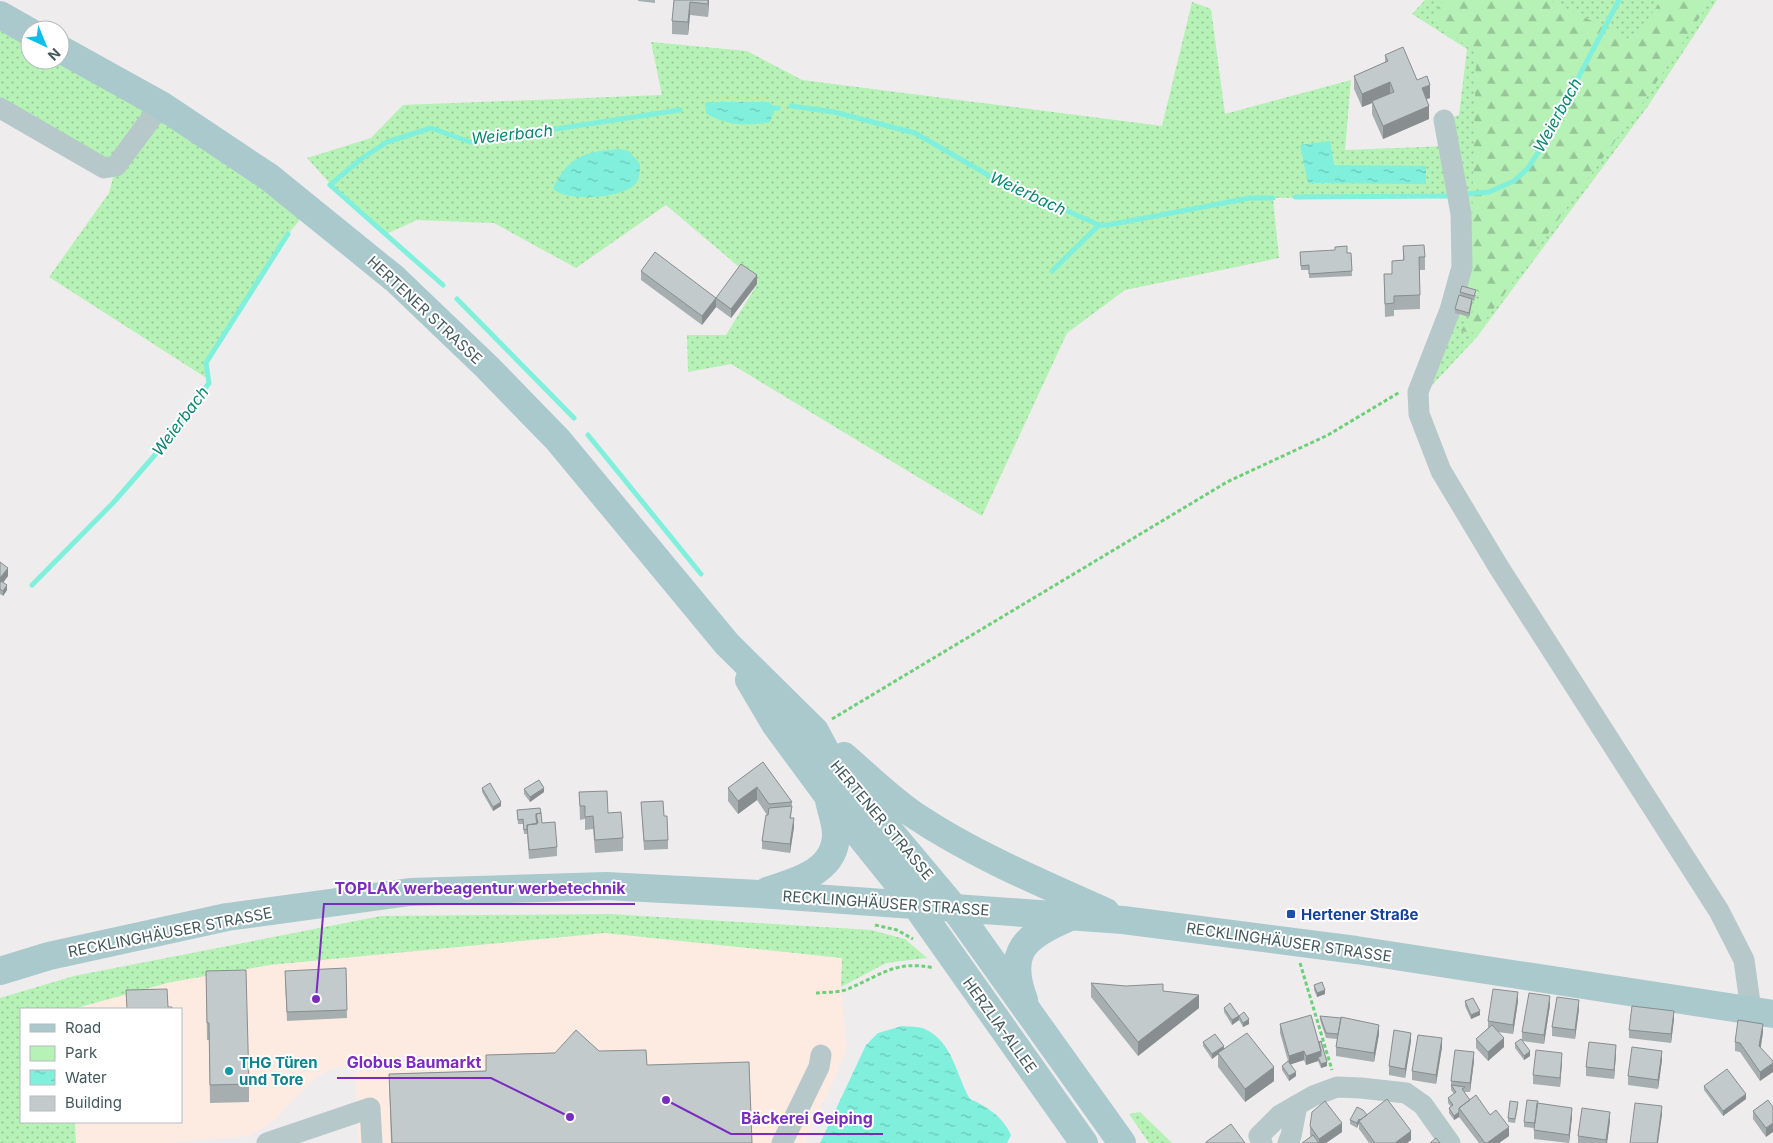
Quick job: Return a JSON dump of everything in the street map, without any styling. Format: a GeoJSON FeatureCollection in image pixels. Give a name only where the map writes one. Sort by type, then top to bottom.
{"type":"FeatureCollection","features":[{"type":"Feature","properties":{"kind":"main road"},"geometry":{"type":"LineString","coordinates":[[0,15],[20,26]]}},
{"type":"Feature","properties":{"kind":"main road","name":"HERTENER STRASSE"},"geometry":{"type":"LineString","coordinates":[[70,55],[161,105],[269,177],[395,279],[488,367],[558,440],[727,644],[815,731],[831,761],[955,909]]}},
{"type":"Feature","properties":{"kind":"main road","name":"HERTENER STRASSE"},"geometry":{"type":"LineString","coordinates":[[727,644],[775,724],[828,796],[917,907]]}},
{"type":"Feature","properties":{"kind":"main road"},"geometry":{"type":"LineString","coordinates":[[815,731],[913,814],[948,836],[1012,869],[1123,920]]}},
{"type":"Feature","properties":{"kind":"main road"},"geometry":{"type":"LineString","coordinates":[[759,894],[818,871],[831,855],[836,834],[828,796]]}},
{"type":"Feature","properties":{"kind":"main road","name":"RECKLINGHÄUSER STRASSE"},"geometry":{"type":"LineString","coordinates":[[0,972],[50,956],[227,917],[410,892],[606,886],[759,894],[917,907],[1123,920],[1296,944],[1356,950],[1762,1012]]}},
{"type":"Feature","properties":{"kind":"main road","name":"HERZLIA-ALLEE"},"geometry":{"type":"LineString","coordinates":[[917,907],[1084,1143]]}},
{"type":"Feature","properties":{"kind":"main road","name":"HERZLIA-ALLEE"},"geometry":{"type":"LineString","coordinates":[[955,909],[1122,1143]]}},
{"type":"Feature","properties":{"kind":"main road"},"geometry":{"type":"LineString","coordinates":[[1029,1013],[1019,988],[1017,970],[1023,945],[1039,930],[1072,916]]}},
{"type":"Feature","properties":{"kind":"street"},"geometry":{"type":"LineString","coordinates":[[0,108],[104,168],[116,166],[161,105]]}},
{"type":"Feature","properties":{"kind":"street"},"geometry":{"type":"LineString","coordinates":[[1444,120],[1461,214],[1462,267],[1450,310],[1418,392],[1419,414],[1441,470],[1498,566],[1718,911],[1744,960],[1762,1012]]}},
{"type":"Feature","properties":{"kind":"street"},"geometry":{"type":"LineString","coordinates":[[782,1143],[819,1067],[821,1055]]}},
{"type":"Feature","properties":{"kind":"street"},"geometry":{"type":"LineString","coordinates":[[1262,1143],[1260,1136],[1280,1114],[1337,1088],[1406,1093],[1423,1104],[1450,1143]]}},
{"type":"Feature","properties":{"kind":"street"},"geometry":{"type":"LineString","coordinates":[[1288,1143],[1292,1136],[1297,1105]]}},
{"type":"Feature","properties":{"kind":"street"},"geometry":{"type":"LineString","coordinates":[[267,1143],[370,1108],[372,1143]]}},
{"type":"Feature","properties":{"kind":"path"},"geometry":{"type":"LineString","coordinates":[[815,731],[914,668],[1227,482],[1328,435],[1392,399],[1425,374]]}},
{"type":"Feature","properties":{"kind":"path"},"geometry":{"type":"LineString","coordinates":[[1296,944],[1303,976],[1337,1088]]}},
{"type":"Feature","properties":{"kind":"path"},"geometry":{"type":"LineString","coordinates":[[816,994],[849,989],[871,976],[897,967],[917,964],[942,970]]}},
{"type":"Feature","properties":{"kind":"shaded area"},"geometry":{"type":"Polygon","coordinates":[[[606,933],[843,958],[841,990],[847,1050],[805,1143],[358,1143],[355,1065],[332,1069],[316,1077],[272,1122],[249,1136],[167,1143],[76,1143],[75,1123],[182,1123],[182,1008],[77,1008],[171,982],[270,965],[606,933]]]}},
{"type":"Feature","properties":{"kind":"green space"},"geometry":{"type":"Polygon","coordinates":[[[1425,0],[1717,0],[1648,106],[1477,337],[1410,409],[1462,267],[1452,196],[1273,198],[1279,258],[1125,290],[1067,333],[982,516],[731,364],[688,372],[687,335],[726,335],[758,283],[666,205],[576,268],[494,223],[417,220],[386,234],[336,190],[307,158],[371,138],[403,105],[662,95],[651,42],[747,51],[802,80],[1162,126],[1192,2],[1211,9],[1225,114],[1351,80],[1345,150],[1448,146],[1444,120],[1459,115],[1467,49],[1412,14],[1425,0]]]}},
{"type":"Feature","properties":{"kind":"green space"},"geometry":{"type":"Polygon","coordinates":[[[1443,0],[1549,0],[1633,41],[1661,0],[1711,0],[1644,101],[1476,333],[1459,331],[1485,295],[1465,285],[1471,267],[1476,54],[1433,18],[1443,0]]]}},
{"type":"Feature","properties":{"kind":"green space"},"geometry":{"type":"Polygon","coordinates":[[[0,15],[20,26],[20,70],[70,70],[70,66],[309,209],[288,234],[206,363],[211,381],[49,277],[109,193],[116,166],[0,110],[0,15]]]}},
{"type":"Feature","properties":{"kind":"green space"},"geometry":{"type":"Polygon","coordinates":[[[610,914],[871,930],[905,939],[927,958],[886,963],[841,987],[842,958],[605,933],[270,965],[171,982],[77,1008],[20,1008],[20,1123],[75,1123],[76,1143],[0,1143],[0,998],[74,976],[381,916],[610,914]]]}},
{"type":"Feature","properties":{"kind":"green space"},"geometry":{"type":"Polygon","coordinates":[[[1140,1112],[1172,1143],[1149,1143],[1129,1114],[1140,1112]]]}},
{"type":"Feature","properties":{"kind":"water"},"geometry":{"type":"Polygon","coordinates":[[[769,102],[775,108],[770,122],[737,124],[729,123],[706,113],[705,103],[769,102]]]}},
{"type":"Feature","properties":{"kind":"water"},"geometry":{"type":"Polygon","coordinates":[[[1330,141],[1334,165],[1426,166],[1426,184],[1308,183],[1300,145],[1330,141]]]}},
{"type":"Feature","properties":{"kind":"water"},"geometry":{"type":"Polygon","coordinates":[[[620,149],[629,151],[640,164],[638,179],[630,188],[620,193],[595,197],[570,196],[553,189],[565,169],[579,157],[597,151],[620,149]]]}},
{"type":"Feature","properties":{"kind":"water"},"geometry":{"type":"Polygon","coordinates":[[[902,1026],[925,1029],[942,1042],[953,1060],[970,1099],[994,1113],[1008,1129],[1011,1135],[1007,1143],[820,1143],[866,1045],[878,1033],[902,1026]]]}},
{"type":"Feature","properties":{"kind":"building"},"geometry":{"type":"Polygon","coordinates":[[[674,0],[708,0],[708,4],[690,2],[688,22],[672,21],[674,0]]]}},
{"type":"Feature","properties":{"kind":"building"},"geometry":{"type":"Polygon","coordinates":[[[1403,47],[1417,80],[1427,76],[1430,85],[1422,88],[1429,106],[1383,126],[1372,101],[1394,92],[1390,82],[1362,94],[1354,76],[1388,61],[1385,55],[1403,47]]]}},
{"type":"Feature","properties":{"kind":"building"},"geometry":{"type":"Polygon","coordinates":[[[1424,245],[1425,257],[1419,257],[1420,295],[1394,296],[1394,303],[1385,304],[1384,274],[1392,274],[1392,261],[1404,260],[1403,246],[1424,245]]]}},
{"type":"Feature","properties":{"kind":"building"},"geometry":{"type":"Polygon","coordinates":[[[1347,246],[1347,253],[1351,253],[1352,271],[1309,274],[1309,265],[1301,266],[1300,252],[1335,250],[1335,247],[1347,246]]]}},
{"type":"Feature","properties":{"kind":"building"},"geometry":{"type":"Polygon","coordinates":[[[655,252],[716,298],[702,316],[641,271],[655,252]]]}},
{"type":"Feature","properties":{"kind":"building"},"geometry":{"type":"Polygon","coordinates":[[[741,264],[757,275],[731,309],[716,298],[741,264]]]}},
{"type":"Feature","properties":{"kind":"building"},"geometry":{"type":"Polygon","coordinates":[[[1462,286],[1476,290],[1474,296],[1460,292],[1462,286]]]}},
{"type":"Feature","properties":{"kind":"building"},"geometry":{"type":"Polygon","coordinates":[[[1459,295],[1472,299],[1469,313],[1455,309],[1459,295]]]}},
{"type":"Feature","properties":{"kind":"building"},"geometry":{"type":"Polygon","coordinates":[[[0,562],[8,568],[0,578],[0,562]]]}},
{"type":"Feature","properties":{"kind":"building"},"geometry":{"type":"Polygon","coordinates":[[[1,581],[7,585],[3,591],[0,589],[1,581]]]}},
{"type":"Feature","properties":{"kind":"building"},"geometry":{"type":"Polygon","coordinates":[[[763,762],[792,802],[769,804],[757,787],[738,801],[728,788],[763,762]]]}},
{"type":"Feature","properties":{"kind":"building"},"geometry":{"type":"Polygon","coordinates":[[[539,780],[544,788],[530,797],[524,789],[539,780]]]}},
{"type":"Feature","properties":{"kind":"building"},"geometry":{"type":"Polygon","coordinates":[[[490,783],[501,802],[493,807],[482,788],[490,783]]]}},
{"type":"Feature","properties":{"kind":"building"},"geometry":{"type":"Polygon","coordinates":[[[607,791],[608,813],[621,812],[623,838],[595,840],[593,816],[585,817],[585,806],[580,806],[579,792],[607,791]]]}},
{"type":"Feature","properties":{"kind":"building"},"geometry":{"type":"Polygon","coordinates":[[[663,801],[664,816],[667,816],[668,840],[644,841],[641,802],[663,801]]]}},
{"type":"Feature","properties":{"kind":"building"},"geometry":{"type":"Polygon","coordinates":[[[792,806],[790,818],[794,818],[790,844],[762,841],[769,808],[792,806]]]}},
{"type":"Feature","properties":{"kind":"building"},"geometry":{"type":"Polygon","coordinates":[[[540,808],[541,813],[536,814],[537,824],[527,825],[527,829],[524,830],[523,819],[518,820],[517,810],[540,808]]]}},
{"type":"Feature","properties":{"kind":"building"},"geometry":{"type":"Polygon","coordinates":[[[541,813],[542,823],[555,822],[557,847],[529,850],[527,825],[538,823],[536,814],[541,813]]]}},
{"type":"Feature","properties":{"kind":"building"},"geometry":{"type":"Polygon","coordinates":[[[346,968],[347,1010],[287,1012],[285,971],[346,968]]]}},
{"type":"Feature","properties":{"kind":"building","name":"THG Türen und Tore"},"geometry":{"type":"Polygon","coordinates":[[[246,970],[249,1084],[210,1085],[206,971],[246,970]]]}},
{"type":"Feature","properties":{"kind":"building"},"geometry":{"type":"Polygon","coordinates":[[[1322,982],[1325,990],[1317,993],[1314,985],[1322,982]]]}},
{"type":"Feature","properties":{"kind":"building"},"geometry":{"type":"Polygon","coordinates":[[[1091,983],[1126,986],[1163,984],[1163,991],[1199,995],[1138,1042],[1091,983]]]}},
{"type":"Feature","properties":{"kind":"building"},"geometry":{"type":"Polygon","coordinates":[[[167,989],[168,1007],[172,1008],[127,1008],[126,990],[167,989]]]}},
{"type":"Feature","properties":{"kind":"building"},"geometry":{"type":"Polygon","coordinates":[[[1493,989],[1518,992],[1513,1025],[1488,1021],[1493,989]]]}},
{"type":"Feature","properties":{"kind":"building"},"geometry":{"type":"Polygon","coordinates":[[[1529,993],[1550,996],[1544,1035],[1522,1032],[1529,993]]]}},
{"type":"Feature","properties":{"kind":"building"},"geometry":{"type":"Polygon","coordinates":[[[1557,997],[1579,1000],[1575,1030],[1552,1027],[1557,997]]]}},
{"type":"Feature","properties":{"kind":"building"},"geometry":{"type":"Polygon","coordinates":[[[1473,998],[1480,1011],[1471,1015],[1465,1001],[1473,998]]]}},
{"type":"Feature","properties":{"kind":"building"},"geometry":{"type":"Polygon","coordinates":[[[1230,1003],[1239,1016],[1232,1020],[1224,1008],[1230,1003]]]}},
{"type":"Feature","properties":{"kind":"building"},"geometry":{"type":"Polygon","coordinates":[[[1632,1006],[1674,1011],[1671,1034],[1629,1030],[1632,1006]]]}},
{"type":"Feature","properties":{"kind":"building"},"geometry":{"type":"Polygon","coordinates":[[[1244,1012],[1249,1019],[1243,1023],[1239,1016],[1244,1012]]]}},
{"type":"Feature","properties":{"kind":"building"},"geometry":{"type":"Polygon","coordinates":[[[1311,1015],[1321,1051],[1306,1056],[1304,1051],[1289,1056],[1280,1024],[1311,1015]]]}},
{"type":"Feature","properties":{"kind":"building"},"geometry":{"type":"Polygon","coordinates":[[[1320,1016],[1341,1018],[1338,1034],[1326,1033],[1320,1016]]]}},
{"type":"Feature","properties":{"kind":"building"},"geometry":{"type":"Polygon","coordinates":[[[1341,1017],[1379,1025],[1374,1053],[1336,1047],[1341,1017]]]}},
{"type":"Feature","properties":{"kind":"building"},"geometry":{"type":"Polygon","coordinates":[[[1738,1020],[1763,1024],[1759,1046],[1773,1063],[1760,1072],[1740,1043],[1735,1042],[1738,1020]]]}},
{"type":"Feature","properties":{"kind":"building"},"geometry":{"type":"Polygon","coordinates":[[[1492,1025],[1504,1038],[1488,1052],[1476,1039],[1492,1025]]]}},
{"type":"Feature","properties":{"kind":"building"},"geometry":{"type":"Polygon","coordinates":[[[576,1030],[599,1051],[646,1050],[647,1065],[749,1062],[752,1143],[392,1143],[389,1074],[486,1071],[486,1055],[555,1053],[576,1030]]]}},
{"type":"Feature","properties":{"kind":"building"},"geometry":{"type":"Polygon","coordinates":[[[1394,1030],[1411,1033],[1405,1069],[1389,1066],[1394,1030]]]}},
{"type":"Feature","properties":{"kind":"building"},"geometry":{"type":"Polygon","coordinates":[[[1247,1033],[1274,1067],[1245,1089],[1218,1053],[1247,1033]]]}},
{"type":"Feature","properties":{"kind":"building"},"geometry":{"type":"Polygon","coordinates":[[[1215,1034],[1224,1046],[1212,1054],[1203,1042],[1215,1034]]]}},
{"type":"Feature","properties":{"kind":"building"},"geometry":{"type":"Polygon","coordinates":[[[1418,1035],[1442,1038],[1436,1075],[1412,1071],[1418,1035]]]}},
{"type":"Feature","properties":{"kind":"building"},"geometry":{"type":"Polygon","coordinates":[[[1521,1039],[1530,1051],[1524,1056],[1515,1043],[1521,1039]]]}},
{"type":"Feature","properties":{"kind":"building"},"geometry":{"type":"Polygon","coordinates":[[[1321,1041],[1327,1062],[1321,1064],[1318,1057],[1321,1056],[1319,1042],[1321,1041]]]}},
{"type":"Feature","properties":{"kind":"building"},"geometry":{"type":"Polygon","coordinates":[[[1589,1042],[1616,1045],[1614,1070],[1586,1067],[1589,1042]]]}},
{"type":"Feature","properties":{"kind":"building"},"geometry":{"type":"Polygon","coordinates":[[[1632,1047],[1662,1051],[1658,1080],[1628,1076],[1632,1047]]]}},
{"type":"Feature","properties":{"kind":"building"},"geometry":{"type":"Polygon","coordinates":[[[1455,1050],[1474,1052],[1470,1083],[1451,1081],[1455,1050]]]}},
{"type":"Feature","properties":{"kind":"building"},"geometry":{"type":"Polygon","coordinates":[[[1536,1050],[1562,1053],[1560,1078],[1533,1075],[1536,1050]]]}},
{"type":"Feature","properties":{"kind":"building"},"geometry":{"type":"Polygon","coordinates":[[[1288,1061],[1296,1072],[1289,1076],[1282,1066],[1288,1061]]]}},
{"type":"Feature","properties":{"kind":"building"},"geometry":{"type":"Polygon","coordinates":[[[1727,1069],[1746,1094],[1723,1111],[1704,1086],[1727,1069]]]}},
{"type":"Feature","properties":{"kind":"building"},"geometry":{"type":"Polygon","coordinates":[[[1451,1085],[1465,1087],[1462,1089],[1470,1100],[1459,1108],[1459,1112],[1454,1116],[1449,1108],[1453,1105],[1448,1098],[1456,1092],[1451,1085]]]}},
{"type":"Feature","properties":{"kind":"building"},"geometry":{"type":"Polygon","coordinates":[[[1476,1095],[1490,1115],[1496,1110],[1509,1127],[1487,1143],[1485,1143],[1459,1108],[1476,1095]]]}},
{"type":"Feature","properties":{"kind":"building"},"geometry":{"type":"Polygon","coordinates":[[[1387,1099],[1411,1131],[1395,1143],[1375,1143],[1359,1121],[1387,1099]]]}},
{"type":"Feature","properties":{"kind":"building"},"geometry":{"type":"Polygon","coordinates":[[[1527,1100],[1538,1101],[1535,1123],[1524,1122],[1527,1100]]]}},
{"type":"Feature","properties":{"kind":"building"},"geometry":{"type":"Polygon","coordinates":[[[1768,1100],[1773,1107],[1773,1123],[1766,1128],[1753,1111],[1768,1100]]]}},
{"type":"Feature","properties":{"kind":"building"},"geometry":{"type":"Polygon","coordinates":[[[1325,1101],[1342,1123],[1319,1139],[1310,1126],[1312,1112],[1325,1101]]]}},
{"type":"Feature","properties":{"kind":"building"},"geometry":{"type":"Polygon","coordinates":[[[1510,1101],[1518,1102],[1515,1119],[1508,1118],[1510,1101]]]}},
{"type":"Feature","properties":{"kind":"building"},"geometry":{"type":"Polygon","coordinates":[[[1537,1103],[1572,1108],[1569,1135],[1534,1130],[1537,1103]]]}},
{"type":"Feature","properties":{"kind":"building"},"geometry":{"type":"Polygon","coordinates":[[[1635,1103],[1662,1106],[1657,1143],[1630,1143],[1635,1103]]]}},
{"type":"Feature","properties":{"kind":"building"},"geometry":{"type":"Polygon","coordinates":[[[1357,1107],[1367,1115],[1359,1119],[1357,1123],[1350,1120],[1357,1107]]]}},
{"type":"Feature","properties":{"kind":"building"},"geometry":{"type":"Polygon","coordinates":[[[1582,1108],[1610,1112],[1606,1140],[1578,1136],[1582,1108]]]}},
{"type":"Feature","properties":{"kind":"building"},"geometry":{"type":"Polygon","coordinates":[[[1231,1124],[1245,1143],[1206,1143],[1206,1142],[1231,1124]]]}},
{"type":"Feature","properties":{"kind":"building"},"geometry":{"type":"Polygon","coordinates":[[[1313,1135],[1319,1143],[1302,1143],[1313,1135]]]}},
{"type":"Feature","properties":{"kind":"building"},"geometry":{"type":"Polygon","coordinates":[[[1436,1138],[1440,1143],[1430,1143],[1436,1138]]]}},
{"type":"Feature","properties":{"kind":"waterway","name":"Weierbach"},"geometry":{"type":"LineString","coordinates":[[1466,194],[1489,192],[1514,181],[1528,168],[1543,145],[1619,0]]}},
{"type":"Feature","properties":{"kind":"waterway","name":"Weierbach"},"geometry":{"type":"LineString","coordinates":[[791,106],[834,112],[915,133],[995,179],[1099,225],[1108,225],[1250,198],[1273,198]]}},
{"type":"Feature","properties":{"kind":"waterway","name":"Weierbach"},"geometry":{"type":"LineString","coordinates":[[769,108],[778,108]]}},
{"type":"Feature","properties":{"kind":"waterway","name":"Weierbach"},"geometry":{"type":"LineString","coordinates":[[443,285],[330,185],[361,159],[387,142],[431,128],[470,142],[680,110]]}},
{"type":"Feature","properties":{"kind":"waterway","name":"Weierbach"},"geometry":{"type":"LineString","coordinates":[[1295,197],[1452,196]]}},
{"type":"Feature","properties":{"kind":"waterway"},"geometry":{"type":"LineString","coordinates":[[1052,271],[1099,225]]}},
{"type":"Feature","properties":{"kind":"waterway","name":"Weierbach"},"geometry":{"type":"LineString","coordinates":[[32,585],[113,503],[175,432],[209,383],[206,363],[288,234]]}},
{"type":"Feature","properties":{"kind":"waterway"},"geometry":{"type":"LineString","coordinates":[[457,299],[574,418]]}},
{"type":"Feature","properties":{"kind":"waterway"},"geometry":{"type":"LineString","coordinates":[[588,435],[701,574]]}},
{"type":"Feature","properties":{"kind":"place","name":"Hertener Straße"},"geometry":{"type":"Point","coordinates":[1291,914]}},
{"type":"Feature","properties":{"kind":"place","name":"TOPLAK werbeagentur werbetechnik"},"geometry":{"type":"Point","coordinates":[316,999]}},
{"type":"Feature","properties":{"kind":"place","name":"THG Türen und Tore"},"geometry":{"type":"Point","coordinates":[229,1071]}},
{"type":"Feature","properties":{"kind":"place","name":"Bäckerei Geiping"},"geometry":{"type":"Point","coordinates":[666,1100]}},
{"type":"Feature","properties":{"kind":"place","name":"Globus Baumarkt"},"geometry":{"type":"Point","coordinates":[570,1117]}}]}
